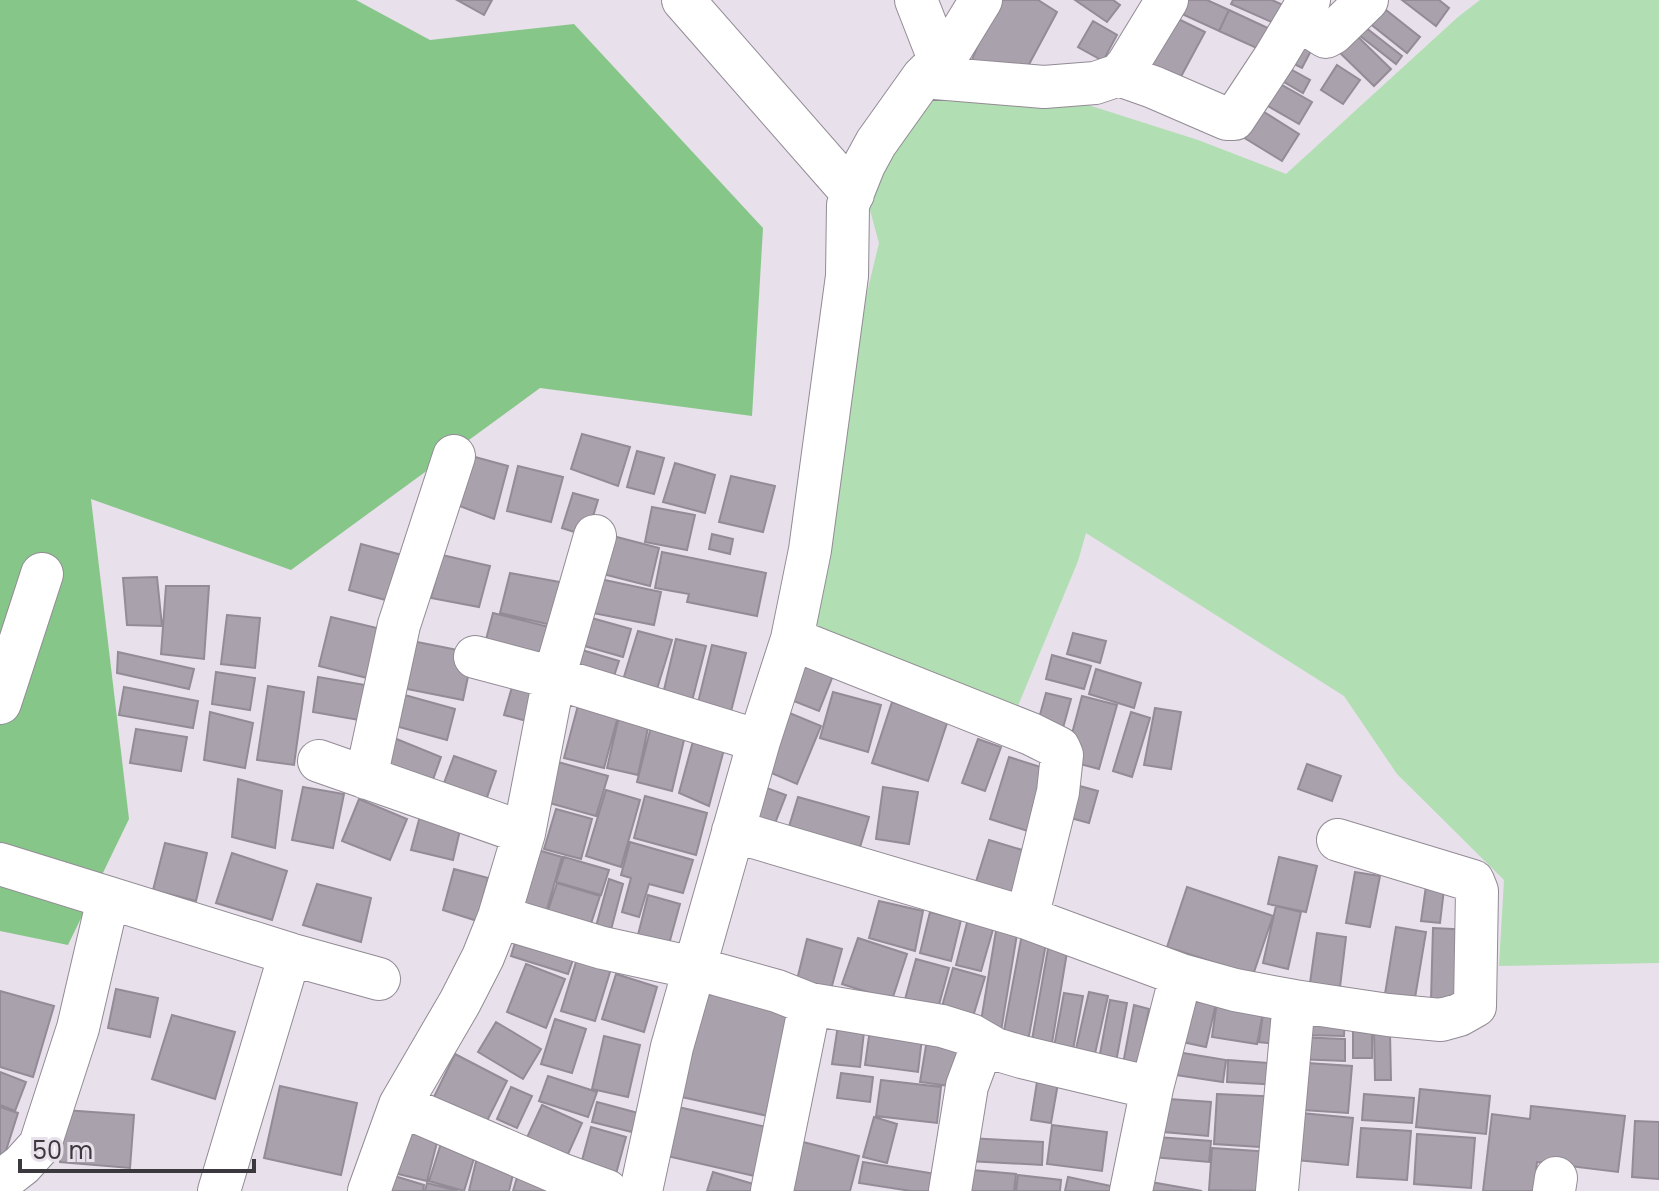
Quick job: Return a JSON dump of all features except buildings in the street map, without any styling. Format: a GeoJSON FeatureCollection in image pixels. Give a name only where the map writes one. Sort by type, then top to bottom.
{"type":"FeatureCollection","features":[{"type":"Feature","properties":{"kind":"street"},"geometry":{"type":"LineString","coordinates":[[683,0],[853,194]]}},
{"type":"Feature","properties":{"kind":"street"},"geometry":{"type":"LineString","coordinates":[[916,0],[922,80]]}},
{"type":"Feature","properties":{"kind":"street"},"geometry":{"type":"LineString","coordinates":[[641,1191],[672,1047],[759,741],[792,639],[810,550],[847,276],[848,205],[876,143],[922,80],[951,49],[981,0]]}},
{"type":"Feature","properties":{"kind":"street"},"geometry":{"type":"LineString","coordinates":[[922,80],[1044,87],[1095,83],[1119,75],[1167,0]]}},
{"type":"Feature","properties":{"kind":"street"},"geometry":{"type":"LineString","coordinates":[[1119,75],[1227,119],[1234,119],[1304,9],[1326,37],[1367,0]]}},
{"type":"Feature","properties":{"kind":"street"},"geometry":{"type":"LineString","coordinates":[[366,778],[399,625],[454,456]]}},
{"type":"Feature","properties":{"kind":"street"},"geometry":{"type":"LineString","coordinates":[[369,1191],[400,1105],[460,1002],[499,917],[524,833],[554,678],[595,536]]}},
{"type":"Feature","properties":{"kind":"street"},"geometry":{"type":"LineString","coordinates":[[0,703],[42,574]]}},
{"type":"Feature","properties":{"kind":"street"},"geometry":{"type":"LineString","coordinates":[[792,639],[1059,748],[1061,772],[1058,792],[1027,918]]}},
{"type":"Feature","properties":{"kind":"street"},"geometry":{"type":"LineString","coordinates":[[475,657],[759,741]]}},
{"type":"Feature","properties":{"kind":"street"},"geometry":{"type":"LineString","coordinates":[[319,761],[524,833]]}},
{"type":"Feature","properties":{"kind":"street"},"geometry":{"type":"LineString","coordinates":[[733,831],[1027,918],[1181,975],[1235,990],[1388,1015],[1441,1020],[1475,1006],[1477,891],[1473,881],[1338,840]]}},
{"type":"Feature","properties":{"kind":"street"},"geometry":{"type":"LineString","coordinates":[[0,864],[379,979]]}},
{"type":"Feature","properties":{"kind":"street"},"geometry":{"type":"LineString","coordinates":[[1,1186],[40,1145],[78,1028],[108,899]]}},
{"type":"Feature","properties":{"kind":"street"},"geometry":{"type":"LineString","coordinates":[[499,917],[603,948],[694,968],[777,991],[810,1004],[942,1026],[1022,1057],[1152,1088]]}},
{"type":"Feature","properties":{"kind":"street"},"geometry":{"type":"LineString","coordinates":[[219,1191],[289,954]]}},
{"type":"Feature","properties":{"kind":"street"},"geometry":{"type":"LineString","coordinates":[[1131,1191],[1152,1088],[1181,975]]}},
{"type":"Feature","properties":{"kind":"street"},"geometry":{"type":"LineString","coordinates":[[1277,1191],[1294,1001]]}},
{"type":"Feature","properties":{"kind":"street"},"geometry":{"type":"LineString","coordinates":[[772,1191],[810,1004]]}},
{"type":"Feature","properties":{"kind":"street"},"geometry":{"type":"LineString","coordinates":[[950,1191],[967,1086],[983,1043]]}},
{"type":"Feature","properties":{"kind":"street"},"geometry":{"type":"LineString","coordinates":[[400,1105],[607,1191]]}},
{"type":"Feature","properties":{"kind":"green space"},"geometry":{"type":"Polygon","coordinates":[[[0,0],[356,0],[430,40],[574,24],[763,228],[752,416],[540,388],[291,570],[91,499],[129,819],[68,945],[0,931],[0,0]]]}},
{"type":"Feature","properties":{"kind":"green space"},"geometry":{"type":"Polygon","coordinates":[[[1480,0],[1659,0],[1659,963],[1499,966],[1504,880],[1397,774],[1344,696],[1086,533],[1078,561],[1015,713],[806,633],[848,371],[879,243],[865,192],[937,80],[1085,104],[1198,140],[1286,174],[1480,0]]]}}]}
